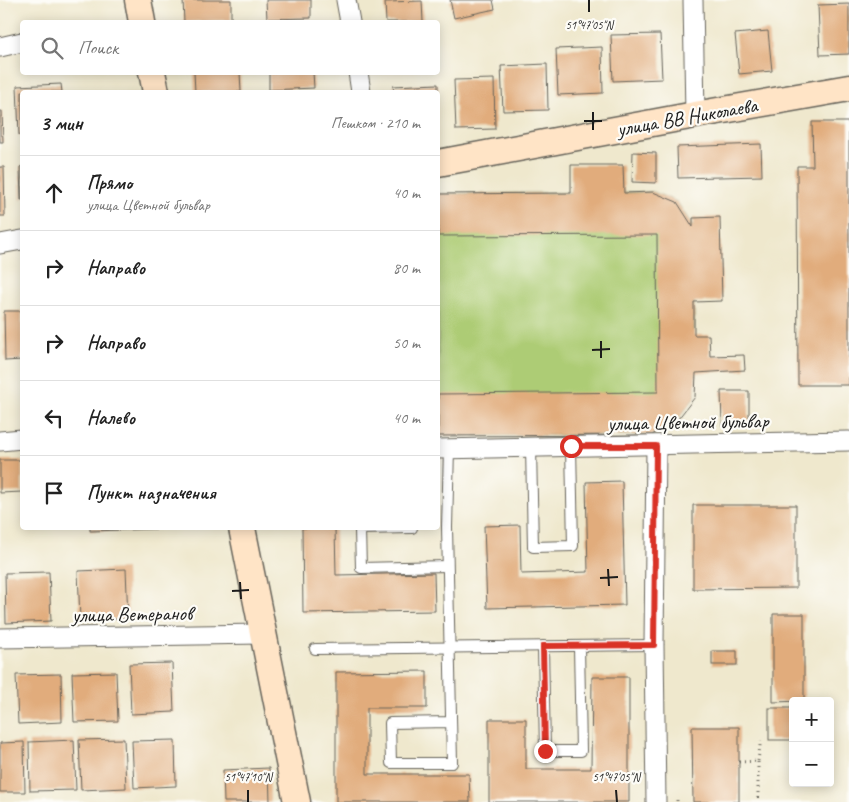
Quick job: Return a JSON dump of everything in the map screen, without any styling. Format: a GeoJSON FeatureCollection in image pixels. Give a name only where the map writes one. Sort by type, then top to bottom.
{"type":"FeatureCollection","features":[{"type":"Feature","properties":{"kind":"street"},"geometry":{"type":"LineString","coordinates":[[346,0],[350,20]]}},
{"type":"Feature","properties":{"kind":"street"},"geometry":{"type":"LineString","coordinates":[[693,0],[695,115]]}},
{"type":"Feature","properties":{"kind":"street"},"geometry":{"type":"LineString","coordinates":[[0,47],[20,42]]}},
{"type":"Feature","properties":{"kind":"street"},"geometry":{"type":"LineString","coordinates":[[153,75],[156,90]]}},
{"type":"Feature","properties":{"kind":"street"},"geometry":{"type":"LineString","coordinates":[[358,75],[361,90]]}},
{"type":"Feature","properties":{"kind":"street","name":"улица ВВ Николаева"},"geometry":{"type":"LineString","coordinates":[[440,163],[849,88]]}},
{"type":"Feature","properties":{"kind":"street"},"geometry":{"type":"LineString","coordinates":[[0,244],[20,240]]}},
{"type":"Feature","properties":{"kind":"street"},"geometry":{"type":"LineString","coordinates":[[0,440],[20,438]]}},
{"type":"Feature","properties":{"kind":"street","name":"улица Цветной бульвар"},"geometry":{"type":"LineString","coordinates":[[443,448],[849,442]]}},
{"type":"Feature","properties":{"kind":"street"},"geometry":{"type":"LineString","coordinates":[[656,446],[654,645],[656,802]]}},
{"type":"Feature","properties":{"kind":"street"},"geometry":{"type":"LineString","coordinates":[[242,530],[297,802]]}},
{"type":"Feature","properties":{"kind":"street","name":"улица Ветеранов"},"geometry":{"type":"LineString","coordinates":[[0,638],[264,634]]}},
{"type":"Feature","properties":{"kind":"lane"},"geometry":{"type":"LineString","coordinates":[[531,447],[534,547],[573,546],[571,446]]}},
{"type":"Feature","properties":{"kind":"lane"},"geometry":{"type":"LineString","coordinates":[[443,448],[442,527],[447,566],[449,647],[451,722],[452,763],[391,763],[390,723],[451,722]]}},
{"type":"Feature","properties":{"kind":"lane"},"geometry":{"type":"LineString","coordinates":[[360,530],[361,568],[447,566]]}},
{"type":"Feature","properties":{"kind":"lane"},"geometry":{"type":"LineString","coordinates":[[315,649],[654,645]]}},
{"type":"Feature","properties":{"kind":"lane"},"geometry":{"type":"LineString","coordinates":[[543,646],[545,751],[581,751],[579,646]]}},
{"type":"Feature","properties":{"kind":"path"},"geometry":{"type":"LineString","coordinates":[[758,802],[758,761],[762,738]]}},
{"type":"Feature","properties":{"kind":"path"},"geometry":{"type":"LineString","coordinates":[[739,762],[758,761]]}},
{"type":"Feature","properties":{"kind":"green space"},"geometry":{"type":"Polygon","coordinates":[[[653,192],[677,202],[693,227],[695,397],[678,419],[652,435],[440,436],[440,194],[653,192]]]}},
{"type":"Feature","properties":{"kind":"building"},"geometry":{"type":"Polygon","coordinates":[[[183,0],[231,0],[231,20],[184,20],[183,0]]]}},
{"type":"Feature","properties":{"kind":"building"},"geometry":{"type":"Polygon","coordinates":[[[266,0],[311,0],[311,18],[267,19],[266,0]]]}},
{"type":"Feature","properties":{"kind":"building"},"geometry":{"type":"Polygon","coordinates":[[[450,0],[493,0],[495,9],[454,18],[450,0]]]}},
{"type":"Feature","properties":{"kind":"building"},"geometry":{"type":"Polygon","coordinates":[[[422,1],[423,20],[386,20],[385,2],[422,1]]]}},
{"type":"Feature","properties":{"kind":"building"},"geometry":{"type":"Polygon","coordinates":[[[849,4],[849,54],[820,55],[818,5],[849,4]]]}},
{"type":"Feature","properties":{"kind":"building"},"geometry":{"type":"Polygon","coordinates":[[[768,31],[772,71],[739,74],[735,34],[768,31]]]}},
{"type":"Feature","properties":{"kind":"building"},"geometry":{"type":"Polygon","coordinates":[[[660,34],[662,79],[613,81],[611,35],[660,34]]]}},
{"type":"Feature","properties":{"kind":"building"},"geometry":{"type":"Polygon","coordinates":[[[602,47],[603,93],[558,95],[556,49],[602,47]]]}},
{"type":"Feature","properties":{"kind":"building"},"geometry":{"type":"Polygon","coordinates":[[[547,64],[548,110],[503,111],[501,66],[547,64]]]}},
{"type":"Feature","properties":{"kind":"building"},"geometry":{"type":"Polygon","coordinates":[[[194,75],[240,75],[241,90],[195,90],[194,75]]]}},
{"type":"Feature","properties":{"kind":"building"},"geometry":{"type":"Polygon","coordinates":[[[269,75],[313,75],[314,88],[269,90],[269,75]]]}},
{"type":"Feature","properties":{"kind":"building"},"geometry":{"type":"Polygon","coordinates":[[[494,79],[495,129],[456,130],[454,80],[494,79]]]}},
{"type":"Feature","properties":{"kind":"building"},"geometry":{"type":"Polygon","coordinates":[[[61,84],[62,90],[20,90],[20,135],[19,135],[17,86],[61,84]]]}},
{"type":"Feature","properties":{"kind":"building"},"geometry":{"type":"Polygon","coordinates":[[[438,84],[438,90],[394,90],[393,86],[438,84]]]}},
{"type":"Feature","properties":{"kind":"building"},"geometry":{"type":"Polygon","coordinates":[[[0,111],[2,111],[3,142],[0,142],[0,111]]]}},
{"type":"Feature","properties":{"kind":"building"},"geometry":{"type":"Polygon","coordinates":[[[812,122],[849,122],[849,385],[798,385],[797,166],[813,166],[812,122]]]}},
{"type":"Feature","properties":{"kind":"building"},"geometry":{"type":"Polygon","coordinates":[[[761,144],[762,176],[678,178],[677,147],[761,144]]]}},
{"type":"Feature","properties":{"kind":"building"},"geometry":{"type":"Polygon","coordinates":[[[633,152],[656,153],[656,183],[632,182],[633,152]]]}},
{"type":"Feature","properties":{"kind":"building"},"geometry":{"type":"Polygon","coordinates":[[[571,165],[623,165],[624,193],[653,192],[677,202],[693,227],[693,218],[720,217],[722,301],[694,302],[694,335],[709,335],[710,356],[744,355],[745,370],[696,373],[695,397],[678,419],[652,435],[440,436],[440,394],[658,392],[657,235],[440,236],[440,194],[571,193],[571,165]]]}},
{"type":"Feature","properties":{"kind":"building"},"geometry":{"type":"Polygon","coordinates":[[[0,167],[4,167],[5,216],[0,216],[0,167]]]}},
{"type":"Feature","properties":{"kind":"building"},"geometry":{"type":"Polygon","coordinates":[[[4,311],[20,311],[20,360],[5,361],[4,311]]]}},
{"type":"Feature","properties":{"kind":"building"},"geometry":{"type":"Polygon","coordinates":[[[721,391],[749,391],[749,425],[722,426],[721,391]]]}},
{"type":"Feature","properties":{"kind":"building"},"geometry":{"type":"Polygon","coordinates":[[[0,460],[20,460],[20,492],[0,493],[0,460]]]}},
{"type":"Feature","properties":{"kind":"building"},"geometry":{"type":"Polygon","coordinates":[[[622,481],[625,605],[487,608],[484,526],[520,525],[521,574],[588,572],[586,482],[622,481]]]}},
{"type":"Feature","properties":{"kind":"building"},"geometry":{"type":"Polygon","coordinates":[[[693,505],[796,505],[796,588],[693,589],[693,505]]]}},
{"type":"Feature","properties":{"kind":"building"},"geometry":{"type":"Polygon","coordinates":[[[90,530],[124,530],[90,531],[90,530]]]}},
{"type":"Feature","properties":{"kind":"building"},"geometry":{"type":"Polygon","coordinates":[[[302,530],[335,530],[336,575],[434,573],[435,611],[303,613],[302,530]]]}},
{"type":"Feature","properties":{"kind":"building"},"geometry":{"type":"Polygon","coordinates":[[[126,569],[128,619],[80,620],[78,571],[126,569]]]}},
{"type":"Feature","properties":{"kind":"building"},"geometry":{"type":"Polygon","coordinates":[[[49,572],[51,621],[6,623],[5,573],[49,572]]]}},
{"type":"Feature","properties":{"kind":"building"},"geometry":{"type":"Polygon","coordinates":[[[773,614],[804,614],[804,697],[789,697],[789,701],[773,702],[773,614]]]}},
{"type":"Feature","properties":{"kind":"building"},"geometry":{"type":"Polygon","coordinates":[[[712,651],[737,651],[737,665],[712,665],[712,651]]]}},
{"type":"Feature","properties":{"kind":"building"},"geometry":{"type":"Polygon","coordinates":[[[172,663],[174,712],[131,714],[129,664],[172,663]]]}},
{"type":"Feature","properties":{"kind":"building"},"geometry":{"type":"Polygon","coordinates":[[[427,671],[427,708],[367,708],[367,774],[469,774],[470,802],[336,802],[336,672],[427,671]]]}},
{"type":"Feature","properties":{"kind":"building"},"geometry":{"type":"Polygon","coordinates":[[[116,672],[118,721],[74,722],[72,673],[116,672]]]}},
{"type":"Feature","properties":{"kind":"building"},"geometry":{"type":"Polygon","coordinates":[[[61,674],[62,722],[18,724],[16,675],[61,674]]]}},
{"type":"Feature","properties":{"kind":"building"},"geometry":{"type":"Polygon","coordinates":[[[592,677],[629,677],[629,802],[489,802],[489,719],[526,719],[526,769],[591,769],[592,677]]]}},
{"type":"Feature","properties":{"kind":"building"},"geometry":{"type":"Polygon","coordinates":[[[769,708],[789,708],[789,740],[769,740],[769,708]]]}},
{"type":"Feature","properties":{"kind":"building"},"geometry":{"type":"Polygon","coordinates":[[[692,727],[739,727],[739,802],[693,802],[692,727]]]}},
{"type":"Feature","properties":{"kind":"building"},"geometry":{"type":"Polygon","coordinates":[[[124,739],[126,788],[81,790],[79,740],[124,739]]]}},
{"type":"Feature","properties":{"kind":"building"},"geometry":{"type":"Polygon","coordinates":[[[74,740],[76,790],[30,791],[29,742],[74,740]]]}},
{"type":"Feature","properties":{"kind":"building"},"geometry":{"type":"Polygon","coordinates":[[[175,740],[176,786],[134,788],[132,741],[175,740]]]}},
{"type":"Feature","properties":{"kind":"building"},"geometry":{"type":"Polygon","coordinates":[[[24,742],[25,792],[0,792],[0,743],[24,742]]]}},
{"type":"Feature","properties":{"kind":"building"},"geometry":{"type":"Polygon","coordinates":[[[269,768],[270,802],[224,802],[223,770],[269,768]]]}},
{"type":"Feature","properties":{"kind":"route"},"geometry":{"type":"LineString","coordinates":[[545,751],[543,646],[654,645],[656,446],[571,446]]}}]}
